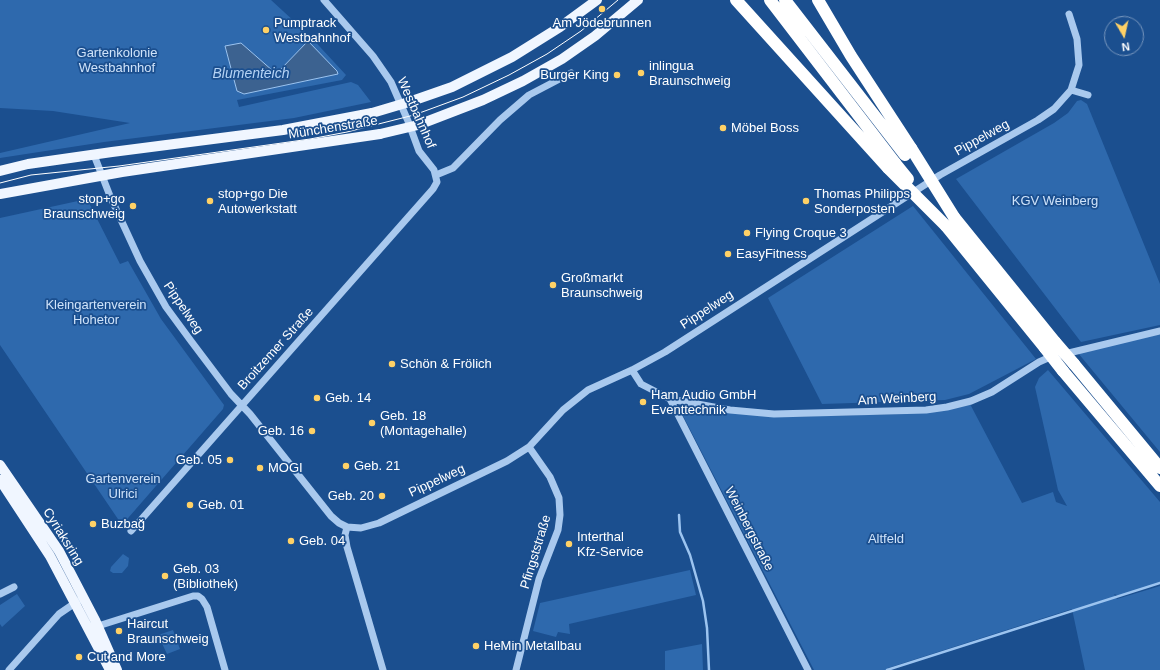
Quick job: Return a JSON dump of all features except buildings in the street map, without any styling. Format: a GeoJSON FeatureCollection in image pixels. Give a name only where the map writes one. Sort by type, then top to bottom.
{"type":"FeatureCollection","features":[{"type":"Feature","properties":{"kind":"highway"},"geometry":{"type":"LineString","coordinates":[[736,0],[892,166],[946,226],[1045,348],[1068,368],[1160,468]]}},
{"type":"Feature","properties":{"kind":"highway"},"geometry":{"type":"LineString","coordinates":[[770,0],[892,166]]}},
{"type":"Feature","properties":{"kind":"highway"},"geometry":{"type":"LineString","coordinates":[[785,0],[908,152],[954,217],[1055,342],[1068,368],[1160,486]]}},
{"type":"Feature","properties":{"kind":"highway"},"geometry":{"type":"LineString","coordinates":[[818,0],[908,152]]}},
{"type":"Feature","properties":{"kind":"main road","name":"Münchenstraße"},"geometry":{"type":"LineString","coordinates":[[0,171],[28,164],[283,130],[372,113],[409,102],[452,86],[512,57],[560,28],[596,0]]}},
{"type":"Feature","properties":{"kind":"main road","name":"Münchenstraße"},"geometry":{"type":"LineString","coordinates":[[0,194],[101,176],[380,134],[418,125],[473,105],[523,81],[562,59],[582,45],[638,0]]}},
{"type":"Feature","properties":{"kind":"main road","name":"Cyriaksring"},"geometry":{"type":"LineString","coordinates":[[0,466],[54,543],[79,601],[93,628]]}},
{"type":"Feature","properties":{"kind":"main road","name":"Cyriaksring"},"geometry":{"type":"LineString","coordinates":[[0,480],[79,601]]}},
{"type":"Feature","properties":{"kind":"main road"},"geometry":{"type":"LineString","coordinates":[[93,628],[110,670]]}},
{"type":"Feature","properties":{"kind":"main road"},"geometry":{"type":"LineString","coordinates":[[93,628],[117,670]]}},
{"type":"Feature","properties":{"kind":"street","name":"Westbahnhof"},"geometry":{"type":"LineString","coordinates":[[324,0],[345,23],[383,71],[397,95],[419,151],[436,178]]}},
{"type":"Feature","properties":{"kind":"street","name":"Pippelweg"},"geometry":{"type":"LineString","coordinates":[[94,155],[101,176],[140,261],[166,307],[227,389],[242,405],[331,516],[339,523],[347,527],[361,528],[379,523],[489,471],[529,447],[563,410],[581,395],[595,386],[632,370],[670,348],[940,175],[1038,120],[1054,109],[1071,90],[1077,73],[1079,54],[1077,40],[1068,14]]}},
{"type":"Feature","properties":{"kind":"street"},"geometry":{"type":"LineString","coordinates":[[436,178],[453,168],[500,120],[529,95],[571,73]]}},
{"type":"Feature","properties":{"kind":"street"},"geometry":{"type":"LineString","coordinates":[[1071,90],[1088,95]]}},
{"type":"Feature","properties":{"kind":"street","name":"Broitzemer Straße"},"geometry":{"type":"LineString","coordinates":[[131,530],[434,189],[436,178]]}},
{"type":"Feature","properties":{"kind":"street","name":"Am Weinberg"},"geometry":{"type":"LineString","coordinates":[[632,370],[641,384],[670,399],[730,410],[774,414],[906,412],[947,408],[972,401],[992,392],[1039,362],[1048,358],[1160,331]]}},
{"type":"Feature","properties":{"kind":"street","name":"Weinbergstraße"},"geometry":{"type":"LineString","coordinates":[[670,399],[808,670]]}},
{"type":"Feature","properties":{"kind":"street","name":"Pfingststraße"},"geometry":{"type":"LineString","coordinates":[[516,670],[539,579],[558,530],[560,515],[559,498],[550,477],[540,460],[529,447]]}},
{"type":"Feature","properties":{"kind":"street"},"geometry":{"type":"LineString","coordinates":[[347,527],[345,535],[347,547],[383,670]]}},
{"type":"Feature","properties":{"kind":"street"},"geometry":{"type":"LineString","coordinates":[[0,594],[14,587]]}},
{"type":"Feature","properties":{"kind":"street"},"geometry":{"type":"LineString","coordinates":[[93,628],[193,596],[202,599],[207,608],[225,670]]}},
{"type":"Feature","properties":{"kind":"street"},"geometry":{"type":"LineString","coordinates":[[9,670],[59,614],[79,601]]}},
{"type":"Feature","properties":{"kind":"green space","name":"Gartenkolonie Westbahnhof"},"geometry":{"type":"Polygon","coordinates":[[[0,0],[271,0],[308,34],[346,75],[342,80],[237,100],[239,107],[351,82],[358,85],[371,102],[294,118],[104,142],[0,158],[0,153],[130,123],[53,111],[0,108],[0,0]],[[308,41],[280,70],[276,72],[242,44],[225,47],[237,91],[244,94],[338,74],[337,71],[308,41]]]}},
{"type":"Feature","properties":{"kind":"green space","name":"KGV Weinberg"},"geometry":{"type":"Polygon","coordinates":[[[1081,100],[1087,104],[1160,284],[1160,325],[1081,342],[956,179],[1054,123],[1068,113],[1077,101],[1081,100]]]}},
{"type":"Feature","properties":{"kind":"green space","name":"Kleingartenverein Hohetor"},"geometry":{"type":"Polygon","coordinates":[[[87,199],[120,264],[128,261],[161,319],[224,405],[223,409],[122,525],[0,345],[0,218],[87,199]]]}},
{"type":"Feature","properties":{"kind":"green space"},"geometry":{"type":"Polygon","coordinates":[[[913,206],[1036,359],[969,394],[945,400],[822,404],[768,298],[913,206]]]}},
{"type":"Feature","properties":{"kind":"green space"},"geometry":{"type":"Polygon","coordinates":[[[1160,334],[1160,452],[1078,353],[1160,334]]]}},
{"type":"Feature","properties":{"kind":"green space","name":"Altfeld"},"geometry":{"type":"Polygon","coordinates":[[[1048,370],[1160,502],[1160,583],[1120,596],[1114,594],[1117,599],[1160,586],[1160,670],[1085,670],[1072,609],[888,668],[888,670],[814,670],[679,408],[682,405],[775,417],[906,414],[970,404],[1022,503],[1053,492],[1056,502],[1067,506],[1058,490],[1035,387],[1039,378],[1048,370]]]}},
{"type":"Feature","properties":{"kind":"green space"},"geometry":{"type":"Polygon","coordinates":[[[123,554],[129,558],[128,566],[122,573],[113,573],[110,571],[111,567],[123,554]]]}},
{"type":"Feature","properties":{"kind":"green space"},"geometry":{"type":"Polygon","coordinates":[[[690,570],[696,595],[569,624],[570,634],[558,632],[556,637],[533,631],[540,603],[690,570]]]}},
{"type":"Feature","properties":{"kind":"green space"},"geometry":{"type":"Polygon","coordinates":[[[17,594],[25,606],[2,627],[0,624],[0,605],[17,594]]]}},
{"type":"Feature","properties":{"kind":"green space"},"geometry":{"type":"Polygon","coordinates":[[[173,630],[180,649],[167,654],[158,635],[173,630]]]}},
{"type":"Feature","properties":{"kind":"green space"},"geometry":{"type":"Polygon","coordinates":[[[702,644],[703,670],[665,670],[665,651],[702,644]]]}},
{"type":"Feature","properties":{"kind":"water","name":"Blumenteich"},"geometry":{"type":"Polygon","coordinates":[[[308,41],[337,71],[338,74],[244,94],[237,91],[225,46],[241,43],[276,72],[280,70],[308,41]]]}},
{"type":"Feature","properties":{"kind":"waterway"},"geometry":{"type":"LineString","coordinates":[[679,515],[680,532],[690,555],[703,601],[707,628],[709,670]]}},
{"type":"Feature","properties":{"kind":"waterway"},"geometry":{"type":"LineString","coordinates":[[887,670],[1160,583]]}},
{"type":"Feature","properties":{"kind":"tram line"},"geometry":{"type":"LineString","coordinates":[[0,183],[31,175],[119,166],[310,139],[347,132],[414,115],[463,97],[509,75],[547,54],[581,31],[618,0]]}},
{"type":"Feature","properties":{"kind":"place","name":"Am Jödebrunnen"},"geometry":{"type":"Point","coordinates":[602,9]}},
{"type":"Feature","properties":{"kind":"place","name":"Pumptrack Westbahnhof"},"geometry":{"type":"Point","coordinates":[266,30]}},
{"type":"Feature","properties":{"kind":"place","name":"inlingua Braunschweig"},"geometry":{"type":"Point","coordinates":[641,73]}},
{"type":"Feature","properties":{"kind":"place","name":"Burger King"},"geometry":{"type":"Point","coordinates":[617,75]}},
{"type":"Feature","properties":{"kind":"place","name":"Möbel Boss"},"geometry":{"type":"Point","coordinates":[723,128]}},
{"type":"Feature","properties":{"kind":"place","name":"stop+go Die Autowerkstatt"},"geometry":{"type":"Point","coordinates":[210,201]}},
{"type":"Feature","properties":{"kind":"place","name":"Thomas Philipps Sonderposten"},"geometry":{"type":"Point","coordinates":[806,201]}},
{"type":"Feature","properties":{"kind":"place","name":"stop+go Braunschweig"},"geometry":{"type":"Point","coordinates":[133,206]}},
{"type":"Feature","properties":{"kind":"place","name":"Flying Croque 3"},"geometry":{"type":"Point","coordinates":[747,233]}},
{"type":"Feature","properties":{"kind":"place","name":"EasyFitness"},"geometry":{"type":"Point","coordinates":[728,254]}},
{"type":"Feature","properties":{"kind":"place","name":"Großmarkt Braunschweig"},"geometry":{"type":"Point","coordinates":[553,285]}},
{"type":"Feature","properties":{"kind":"place","name":"Schön & Frölich"},"geometry":{"type":"Point","coordinates":[392,364]}},
{"type":"Feature","properties":{"kind":"place","name":"Geb. 14"},"geometry":{"type":"Point","coordinates":[317,398]}},
{"type":"Feature","properties":{"kind":"place","name":"Ham Audio GmbH Eventtechnik"},"geometry":{"type":"Point","coordinates":[643,402]}},
{"type":"Feature","properties":{"kind":"place","name":"Geb. 18 (Montagehalle)"},"geometry":{"type":"Point","coordinates":[372,423]}},
{"type":"Feature","properties":{"kind":"place","name":"Geb. 16"},"geometry":{"type":"Point","coordinates":[312,431]}},
{"type":"Feature","properties":{"kind":"place","name":"Geb. 05"},"geometry":{"type":"Point","coordinates":[230,460]}},
{"type":"Feature","properties":{"kind":"place","name":"Geb. 21"},"geometry":{"type":"Point","coordinates":[346,466]}},
{"type":"Feature","properties":{"kind":"place","name":"MOGI"},"geometry":{"type":"Point","coordinates":[260,468]}},
{"type":"Feature","properties":{"kind":"place","name":"Geb. 20"},"geometry":{"type":"Point","coordinates":[382,496]}},
{"type":"Feature","properties":{"kind":"place","name":"Geb. 01"},"geometry":{"type":"Point","coordinates":[190,505]}},
{"type":"Feature","properties":{"kind":"place","name":"Buzbağ"},"geometry":{"type":"Point","coordinates":[93,524]}},
{"type":"Feature","properties":{"kind":"place","name":"Geb. 04"},"geometry":{"type":"Point","coordinates":[291,541]}},
{"type":"Feature","properties":{"kind":"place","name":"Interthal Kfz-Service"},"geometry":{"type":"Point","coordinates":[569,544]}},
{"type":"Feature","properties":{"kind":"place","name":"Geb. 03 (Bibliothek)"},"geometry":{"type":"Point","coordinates":[165,576]}},
{"type":"Feature","properties":{"kind":"place","name":"Haircut Braunschweig"},"geometry":{"type":"Point","coordinates":[119,631]}},
{"type":"Feature","properties":{"kind":"place","name":"HeMin Metallbau"},"geometry":{"type":"Point","coordinates":[476,646]}},
{"type":"Feature","properties":{"kind":"place","name":"Cut and More"},"geometry":{"type":"Point","coordinates":[79,657]}},
{"type":"Feature","properties":{"kind":"park label","name":"Gartenverein Ulrici"},"geometry":{"type":"Point","coordinates":[123,486]}}]}
